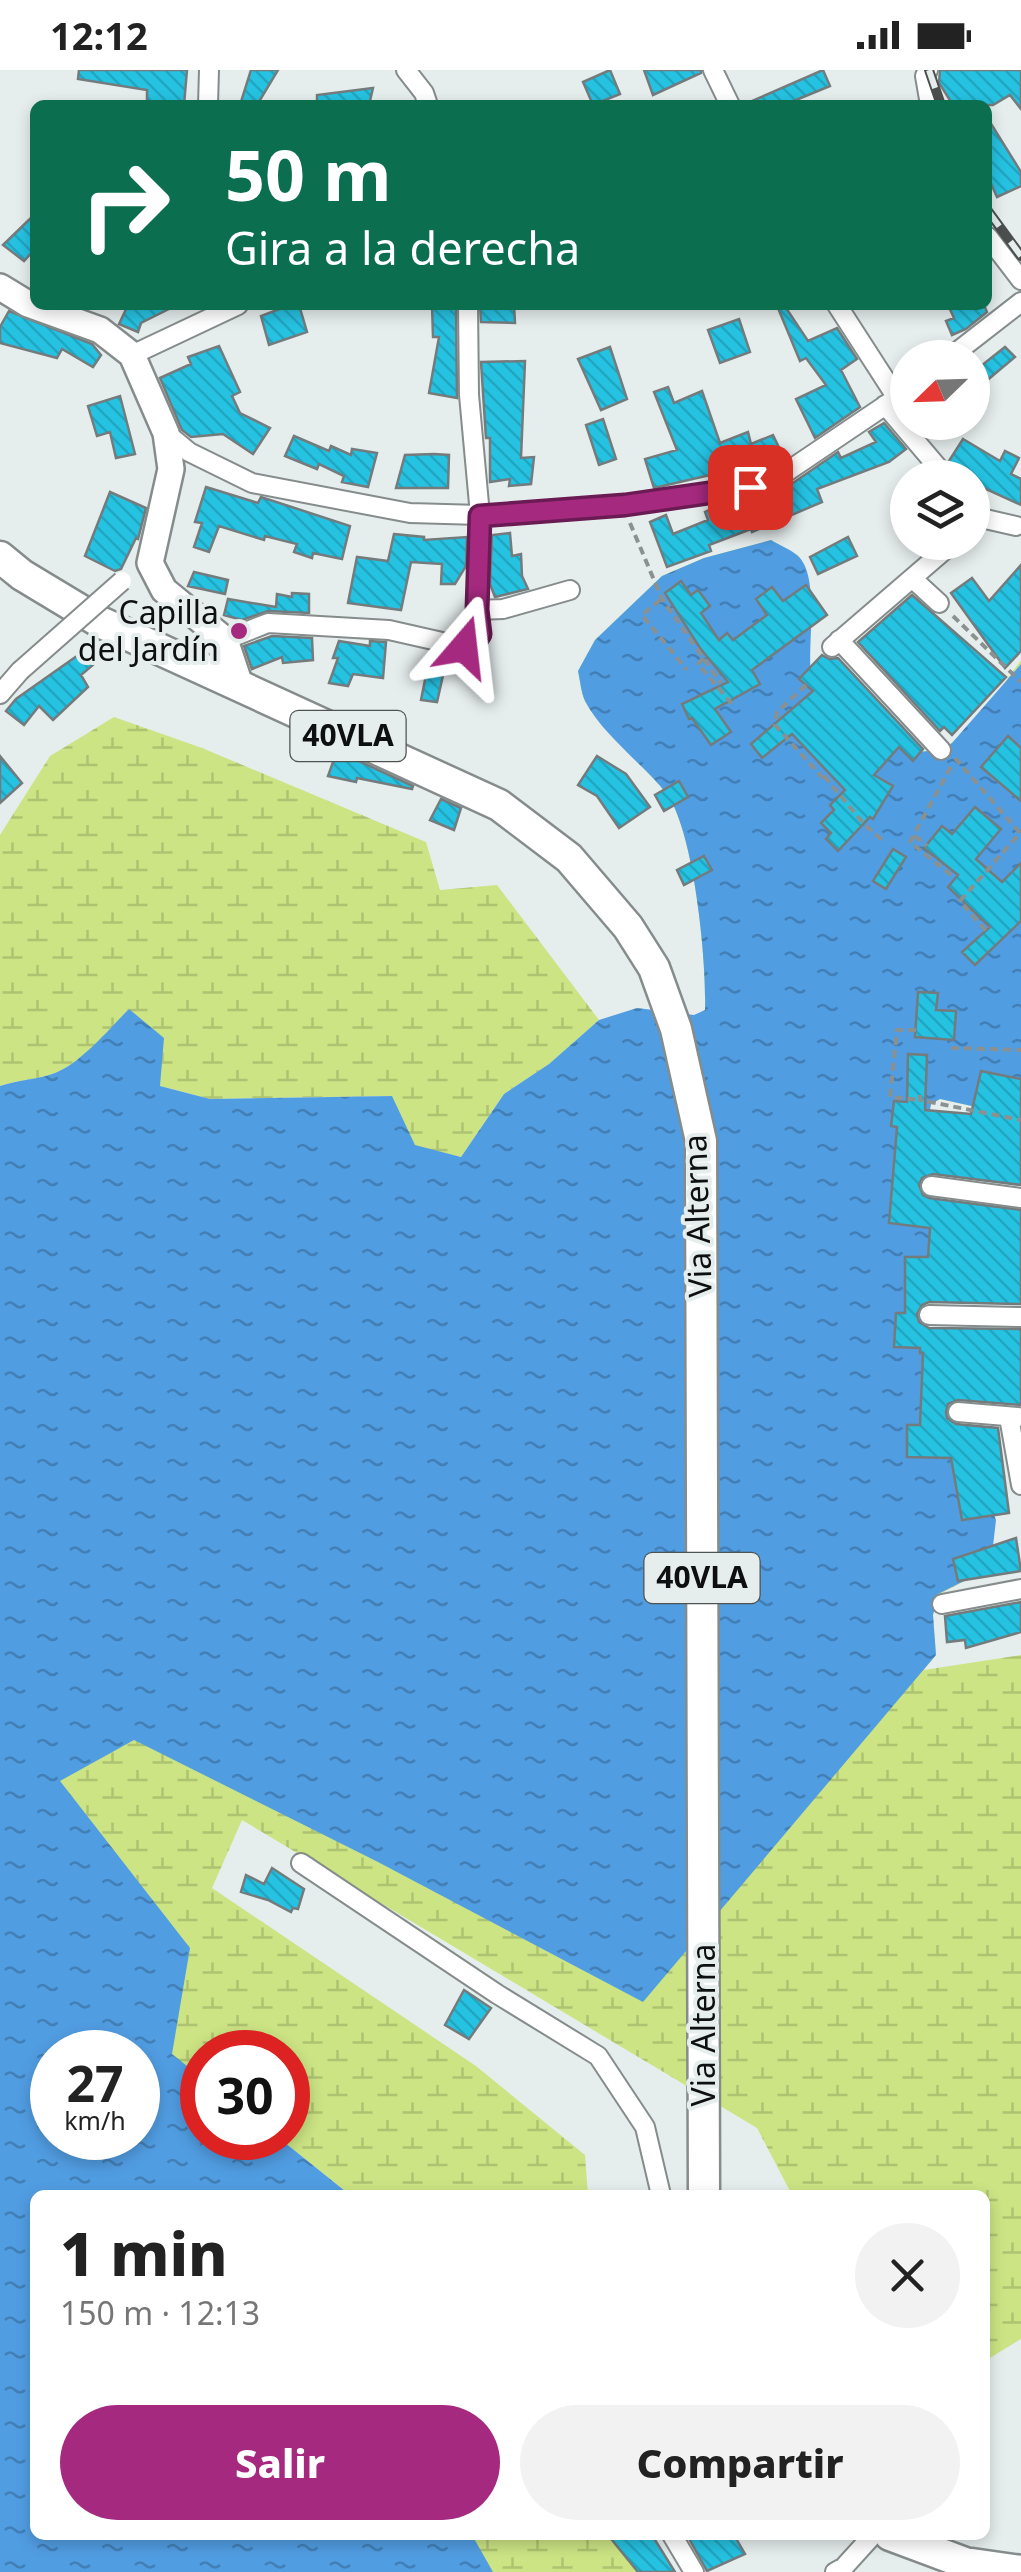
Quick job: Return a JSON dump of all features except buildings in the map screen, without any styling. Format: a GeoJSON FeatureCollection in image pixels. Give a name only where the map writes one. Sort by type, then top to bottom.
{"type":"FeatureCollection","features":[{"type":"Feature","properties":{"kind":"main road"},"geometry":{"type":"LineString","coordinates":[[0,286],[30,305]]}},
{"type":"Feature","properties":{"kind":"main road"},"geometry":{"type":"LineString","coordinates":[[45,310],[100,330],[132,355],[166,433],[171,469],[150,563],[164,590],[225,640],[240,688]]}},
{"type":"Feature","properties":{"kind":"main road","name":"Via Alterna"},"geometry":{"type":"LineString","coordinates":[[0,557],[22,575],[100,622],[500,805],[569,858],[628,927],[654,968],[676,1030],[701,1141],[704,2190]]}},
{"type":"Feature","properties":{"kind":"main road"},"geometry":{"type":"LineString","coordinates":[[904,2540],[965,2562],[1021,2571]]}},
{"type":"Feature","properties":{"kind":"street"},"geometry":{"type":"LineString","coordinates":[[208,100],[209,70]]}},
{"type":"Feature","properties":{"kind":"street"},"geometry":{"type":"LineString","coordinates":[[406,70],[426,100]]}},
{"type":"Feature","properties":{"kind":"street"},"geometry":{"type":"LineString","coordinates":[[713,70],[728,100]]}},
{"type":"Feature","properties":{"kind":"street"},"geometry":{"type":"LineString","coordinates":[[926,73],[929,100]]}},
{"type":"Feature","properties":{"kind":"street"},"geometry":{"type":"LineString","coordinates":[[992,242],[1021,280]]}},
{"type":"Feature","properties":{"kind":"street"},"geometry":{"type":"LineString","coordinates":[[972,340],[1021,302]]}},
{"type":"Feature","properties":{"kind":"street"},"geometry":{"type":"LineString","coordinates":[[132,355],[227,310]]}},
{"type":"Feature","properties":{"kind":"street"},"geometry":{"type":"LineString","coordinates":[[225,640],[268,624],[389,630],[464,647],[473,644],[480,634],[480,516],[469,395],[468,310]]}},
{"type":"Feature","properties":{"kind":"street"},"geometry":{"type":"LineString","coordinates":[[840,310],[890,387]]}},
{"type":"Feature","properties":{"kind":"street"},"geometry":{"type":"LineString","coordinates":[[166,433],[190,452],[252,483],[410,513],[480,516],[625,505],[750,487],[784,474],[890,403]]}},
{"type":"Feature","properties":{"kind":"street"},"geometry":{"type":"LineString","coordinates":[[990,520],[1016,526]]}},
{"type":"Feature","properties":{"kind":"street"},"geometry":{"type":"LineString","coordinates":[[935,560],[835,643],[941,750]]}},
{"type":"Feature","properties":{"kind":"street"},"geometry":{"type":"LineString","coordinates":[[0,694],[20,671],[122,582],[150,563]]}},
{"type":"Feature","properties":{"kind":"street"},"geometry":{"type":"LineString","coordinates":[[914,580],[939,603]]}},
{"type":"Feature","properties":{"kind":"street"},"geometry":{"type":"LineString","coordinates":[[477,610],[502,610],[570,590]]}},
{"type":"Feature","properties":{"kind":"street"},"geometry":{"type":"LineString","coordinates":[[931,1186],[1021,1198]]}},
{"type":"Feature","properties":{"kind":"street"},"geometry":{"type":"LineString","coordinates":[[929,1315],[1021,1316]]}},
{"type":"Feature","properties":{"kind":"street"},"geometry":{"type":"LineString","coordinates":[[958,1412],[1015,1417],[1021,1485]]}},
{"type":"Feature","properties":{"kind":"street"},"geometry":{"type":"LineString","coordinates":[[942,1604],[1021,1588]]}},
{"type":"Feature","properties":{"kind":"street"},"geometry":{"type":"LineString","coordinates":[[301,1863],[598,2056],[645,2128],[660,2190]]}},
{"type":"Feature","properties":{"kind":"street"},"geometry":{"type":"LineString","coordinates":[[675,2540],[694,2572]]}},
{"type":"Feature","properties":{"kind":"street"},"geometry":{"type":"LineString","coordinates":[[835,2572],[868,2540]]}},
{"type":"Feature","properties":{"kind":"path"},"geometry":{"type":"LineString","coordinates":[[630,523],[662,595],[721,682]]}},
{"type":"Feature","properties":{"kind":"path"},"geometry":{"type":"LineString","coordinates":[[662,595],[642,615],[687,670]]}},
{"type":"Feature","properties":{"kind":"path"},"geometry":{"type":"LineString","coordinates":[[939,603],[1021,682]]}},
{"type":"Feature","properties":{"kind":"path"},"geometry":{"type":"LineString","coordinates":[[703,658],[698,664],[732,704]]}},
{"type":"Feature","properties":{"kind":"path"},"geometry":{"type":"LineString","coordinates":[[806,685],[776,712],[775,725],[826,774],[864,824],[882,840]]}},
{"type":"Feature","properties":{"kind":"path"},"geometry":{"type":"LineString","coordinates":[[951,876],[910,842],[956,759],[1021,834],[960,902],[986,931],[989,926]]}},
{"type":"Feature","properties":{"kind":"path"},"geometry":{"type":"LineString","coordinates":[[914,836],[927,846]]}},
{"type":"Feature","properties":{"kind":"path"},"geometry":{"type":"LineString","coordinates":[[916,1030],[897,1030],[890,1096],[920,1098],[1021,1120]]}},
{"type":"Feature","properties":{"kind":"path"},"geometry":{"type":"LineString","coordinates":[[951,1048],[1021,1050]]}},
{"type":"Feature","properties":{"kind":"path"},"geometry":{"type":"LineString","coordinates":[[928,1111],[929,1102]]}},
{"type":"Feature","properties":{"kind":"path"},"geometry":{"type":"LineString","coordinates":[[945,1112],[946,1104]]}},
{"type":"Feature","properties":{"kind":"green space"},"geometry":{"type":"Polygon","coordinates":[[[771,540],[799,556],[811,676],[917,752],[941,749],[961,735],[1021,660],[1021,1117],[940,1099],[931,1104],[927,1126],[923,1353],[956,1421],[996,1520],[978,1574],[938,1595],[933,1615],[936,1655],[924,1670],[1021,1655],[1021,2339],[990,2358],[990,2190],[789,2190],[757,2128],[242,1820],[212,1888],[476,2066],[585,2155],[588,2190],[344,2190],[306,2160],[310,2160],[310,2030],[180,2030],[180,2146],[160,2152],[160,2030],[30,2030],[30,2136],[0,1779],[705,1010],[697,897],[684,835],[666,793],[612,736],[584,697],[578,671],[595,640],[662,576],[704,558],[771,540]]]}},
{"type":"Feature","properties":{"kind":"green space"},"geometry":{"type":"Polygon","coordinates":[[[114,717],[202,748],[426,842],[440,890],[497,885],[599,1020],[549,1064],[504,1094],[461,1157],[415,1146],[391,1096],[210,1099],[160,1086],[129,1009],[95,1045],[65,1068],[0,1086],[0,835],[50,756],[114,717]]]}},
{"type":"Feature","properties":{"kind":"green space"},"geometry":{"type":"Polygon","coordinates":[[[32,2160],[138,2160],[50,2190],[35,2190],[32,2160]]]}},
{"type":"Feature","properties":{"kind":"green space"},"geometry":{"type":"Polygon","coordinates":[[[203,2540],[613,2540],[638,2572],[206,2572],[203,2540]]]}},
{"type":"Feature","properties":{"kind":"water"},"geometry":{"type":"Polygon","coordinates":[[[771,540],[799,557],[805,567],[811,596],[811,676],[917,752],[941,750],[952,743],[1021,664],[1021,1117],[940,1099],[931,1104],[927,1126],[930,1220],[923,1353],[956,1421],[996,1520],[992,1555],[978,1574],[938,1594],[933,1615],[936,1655],[643,2002],[378,1862],[134,1740],[60,1781],[190,1948],[172,2054],[180,2060],[180,2160],[306,2160],[344,2190],[30,2190],[30,2540],[475,2540],[493,2572],[0,2572],[0,1086],[65,1068],[129,1009],[164,1038],[160,1086],[210,1099],[392,1096],[415,1145],[461,1157],[504,1094],[549,1064],[599,1020],[637,1008],[694,1015],[705,1010],[697,897],[684,835],[666,793],[612,737],[584,697],[578,671],[595,640],[662,576],[704,558],[771,540]]]}},
{"type":"Feature","properties":{"kind":"railway"},"geometry":{"type":"LineString","coordinates":[[929,70],[939,100]]}},
{"type":"Feature","properties":{"kind":"railway"},"geometry":{"type":"LineString","coordinates":[[992,216],[1021,256]]}},
{"type":"Feature","properties":{"kind":"place","name":"Capilla del Jardín"},"geometry":{"type":"Point","coordinates":[239,631]}},
{"type":"Feature","properties":{"kind":"route"},"geometry":{"type":"LineString","coordinates":[[464,647],[473,644],[480,634],[480,516],[625,505],[750,487]]}}]}
